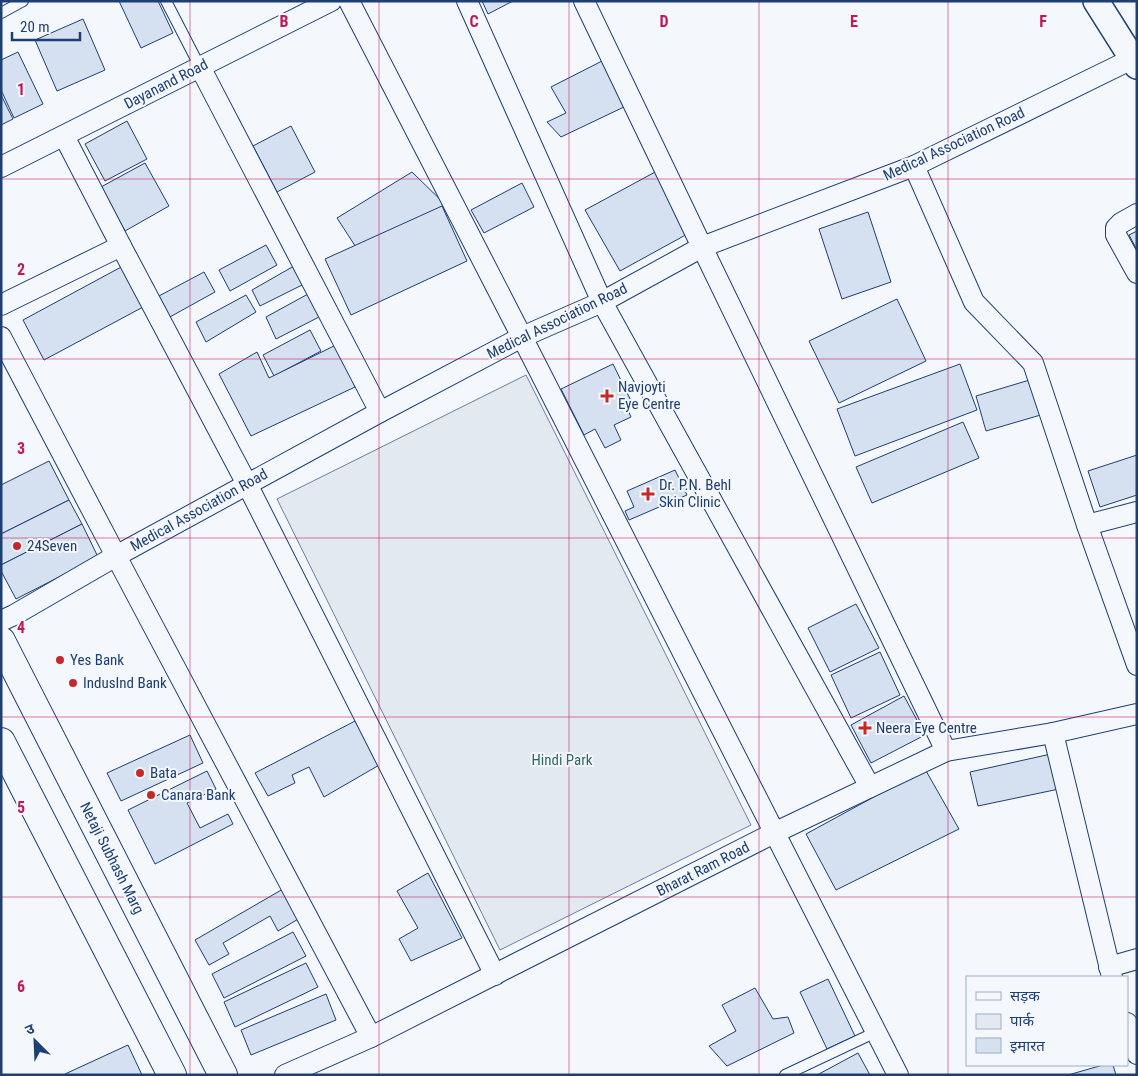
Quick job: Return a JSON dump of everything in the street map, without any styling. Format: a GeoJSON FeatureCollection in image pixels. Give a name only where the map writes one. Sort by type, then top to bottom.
{"type":"FeatureCollection","features":[{"type":"Feature","properties":{"kind":"main road","name":"Netaji Subhash Marg"},"geometry":{"type":"LineString","coordinates":[[1,641],[223,1075]]}},
{"type":"Feature","properties":{"kind":"main road"},"geometry":{"type":"LineString","coordinates":[[1,742],[172,1075]]}},
{"type":"Feature","properties":{"kind":"street","name":"Dayanand Road"},"geometry":{"type":"LineString","coordinates":[[1,167],[331,1]]}},
{"type":"Feature","properties":{"kind":"street"},"geometry":{"type":"LineString","coordinates":[[349,1],[898,1075]]}},
{"type":"Feature","properties":{"kind":"street"},"geometry":{"type":"LineString","coordinates":[[467,1],[602,302],[870,787]]}},
{"type":"Feature","properties":{"kind":"street"},"geometry":{"type":"LineString","coordinates":[[584,1],[946,751]]}},
{"type":"Feature","properties":{"kind":"street"},"geometry":{"type":"LineString","coordinates":[[1098,2],[1134,63]]}},
{"type":"Feature","properties":{"kind":"street","name":"Medical Association Road"},"geometry":{"type":"LineString","coordinates":[[1,621],[380,412],[522,337],[602,302],[702,247],[914,166],[1134,63]]}},
{"type":"Feature","properties":{"kind":"street"},"geometry":{"type":"LineString","coordinates":[[200,67],[380,412]]}},
{"type":"Feature","properties":{"kind":"street"},"geometry":{"type":"LineString","coordinates":[[64,136],[120,246],[247,484],[495,975]]}},
{"type":"Feature","properties":{"kind":"street"},"geometry":{"type":"LineString","coordinates":[[914,166],[974,302],[1033,363],[1087,525],[1137,665]]}},
{"type":"Feature","properties":{"kind":"street"},"geometry":{"type":"LineString","coordinates":[[1137,214],[1116,228],[1116,235],[1137,273]]}},
{"type":"Feature","properties":{"kind":"street"},"geometry":{"type":"LineString","coordinates":[[1,305],[120,246]]}},
{"type":"Feature","properties":{"kind":"street"},"geometry":{"type":"LineString","coordinates":[[1,337],[372,1037]]}},
{"type":"Feature","properties":{"kind":"street"},"geometry":{"type":"LineString","coordinates":[[1087,525],[1137,512]]}},
{"type":"Feature","properties":{"kind":"street","name":"Bharat Ram Road"},"geometry":{"type":"LineString","coordinates":[[286,1075],[372,1037],[774,833],[946,751],[1053,733],[1137,714]]}},
{"type":"Feature","properties":{"kind":"street"},"geometry":{"type":"LineString","coordinates":[[1053,733],[1111,972],[1137,959]]}},
{"type":"Feature","properties":{"kind":"street"},"geometry":{"type":"LineString","coordinates":[[1128,1026],[1137,1054]]}},
{"type":"Feature","properties":{"kind":"lane"},"geometry":{"type":"LineString","coordinates":[[1,13],[23,1]]}},
{"type":"Feature","properties":{"kind":"lane"},"geometry":{"type":"LineString","coordinates":[[166,1],[200,67]]}},
{"type":"Feature","properties":{"kind":"lane"},"geometry":{"type":"LineString","coordinates":[[785,1075],[876,1032]]}},
{"type":"Feature","properties":{"kind":"green space","name":"Hindi Park"},"geometry":{"type":"Polygon","coordinates":[[[526,375],[751,825],[500,950],[277,499],[526,375]]]}},
{"type":"Feature","properties":{"kind":"building"},"geometry":{"type":"Polygon","coordinates":[[[119,1],[158,1],[173,33],[141,48],[119,1]]]}},
{"type":"Feature","properties":{"kind":"building"},"geometry":{"type":"Polygon","coordinates":[[[482,1],[513,1],[488,14],[482,1]]]}},
{"type":"Feature","properties":{"kind":"building"},"geometry":{"type":"Polygon","coordinates":[[[83,19],[105,70],[57,91],[35,40],[83,19]]]}},
{"type":"Feature","properties":{"kind":"building"},"geometry":{"type":"Polygon","coordinates":[[[18,52],[43,104],[14,118],[1,90],[1,60],[18,52]]]}},
{"type":"Feature","properties":{"kind":"building"},"geometry":{"type":"Polygon","coordinates":[[[602,61],[626,106],[561,137],[547,122],[566,113],[551,87],[602,61]]]}},
{"type":"Feature","properties":{"kind":"building"},"geometry":{"type":"Polygon","coordinates":[[[1,95],[13,119],[1,125],[1,95]]]}},
{"type":"Feature","properties":{"kind":"building"},"geometry":{"type":"Polygon","coordinates":[[[127,121],[147,159],[105,181],[85,144],[127,121]]]}},
{"type":"Feature","properties":{"kind":"building"},"geometry":{"type":"Polygon","coordinates":[[[291,126],[315,172],[277,192],[253,146],[291,126]]]}},
{"type":"Feature","properties":{"kind":"building"},"geometry":{"type":"Polygon","coordinates":[[[145,163],[169,206],[125,231],[101,187],[145,163]]]}},
{"type":"Feature","properties":{"kind":"building"},"geometry":{"type":"Polygon","coordinates":[[[657,171],[691,232],[620,271],[585,210],[657,171]]]}},
{"type":"Feature","properties":{"kind":"building"},"geometry":{"type":"Polygon","coordinates":[[[412,172],[453,212],[363,258],[337,218],[412,172]]]}},
{"type":"Feature","properties":{"kind":"building"},"geometry":{"type":"Polygon","coordinates":[[[522,183],[534,207],[484,233],[471,210],[522,183]]]}},
{"type":"Feature","properties":{"kind":"building"},"geometry":{"type":"Polygon","coordinates":[[[442,206],[467,261],[351,315],[325,259],[442,206]]]}},
{"type":"Feature","properties":{"kind":"building"},"geometry":{"type":"Polygon","coordinates":[[[868,212],[891,282],[842,299],[819,229],[868,212]]]}},
{"type":"Feature","properties":{"kind":"building"},"geometry":{"type":"Polygon","coordinates":[[[1137,231],[1137,250],[1129,235],[1137,231]]]}},
{"type":"Feature","properties":{"kind":"building"},"geometry":{"type":"Polygon","coordinates":[[[266,245],[277,265],[230,291],[219,270],[266,245]]]}},
{"type":"Feature","properties":{"kind":"building"},"geometry":{"type":"Polygon","coordinates":[[[123,266],[145,306],[44,360],[23,320],[123,266]]]}},
{"type":"Feature","properties":{"kind":"building"},"geometry":{"type":"Polygon","coordinates":[[[294,266],[306,283],[260,306],[252,290],[294,266]]]}},
{"type":"Feature","properties":{"kind":"building"},"geometry":{"type":"Polygon","coordinates":[[[204,272],[215,292],[168,318],[157,297],[204,272]]]}},
{"type":"Feature","properties":{"kind":"building"},"geometry":{"type":"Polygon","coordinates":[[[308,294],[319,317],[276,339],[266,317],[308,294]]]}},
{"type":"Feature","properties":{"kind":"building"},"geometry":{"type":"Polygon","coordinates":[[[246,295],[256,312],[206,342],[196,322],[246,295]]]}},
{"type":"Feature","properties":{"kind":"building"},"geometry":{"type":"Polygon","coordinates":[[[897,299],[926,361],[839,403],[809,341],[897,299]]]}},
{"type":"Feature","properties":{"kind":"building"},"geometry":{"type":"Polygon","coordinates":[[[310,330],[321,351],[274,376],[263,355],[310,330]]]}},
{"type":"Feature","properties":{"kind":"building"},"geometry":{"type":"Polygon","coordinates":[[[338,344],[355,387],[251,436],[219,374],[257,352],[269,378],[338,344]]]}},
{"type":"Feature","properties":{"kind":"building"},"geometry":{"type":"Polygon","coordinates":[[[613,364],[633,405],[627,408],[631,417],[614,425],[621,440],[605,448],[595,429],[584,435],[561,389],[613,364]]]}},
{"type":"Feature","properties":{"kind":"building"},"geometry":{"type":"Polygon","coordinates":[[[960,364],[977,410],[855,456],[837,409],[960,364]]]}},
{"type":"Feature","properties":{"kind":"building"},"geometry":{"type":"Polygon","coordinates":[[[1033,379],[1044,414],[986,431],[976,396],[1033,379]]]}},
{"type":"Feature","properties":{"kind":"building"},"geometry":{"type":"Polygon","coordinates":[[[963,422],[979,458],[872,503],[856,467],[963,422]]]}},
{"type":"Feature","properties":{"kind":"building"},"geometry":{"type":"Polygon","coordinates":[[[1137,455],[1137,495],[1100,507],[1088,471],[1137,455]]]}},
{"type":"Feature","properties":{"kind":"building"},"geometry":{"type":"Polygon","coordinates":[[[49,461],[69,500],[1,534],[1,485],[49,461]]]}},
{"type":"Feature","properties":{"kind":"building"},"geometry":{"type":"Polygon","coordinates":[[[675,470],[687,495],[629,520],[625,511],[634,507],[627,491],[675,470]]]}},
{"type":"Feature","properties":{"kind":"building"},"geometry":{"type":"Polygon","coordinates":[[[69,500],[82,524],[1,565],[1,534],[69,500]]]}},
{"type":"Feature","properties":{"kind":"building"},"geometry":{"type":"Polygon","coordinates":[[[82,524],[98,557],[16,599],[1,571],[1,565],[82,524]]]}},
{"type":"Feature","properties":{"kind":"building"},"geometry":{"type":"Polygon","coordinates":[[[856,604],[879,648],[830,672],[808,628],[856,604]]]}},
{"type":"Feature","properties":{"kind":"building"},"geometry":{"type":"Polygon","coordinates":[[[880,652],[900,695],[851,718],[831,675],[880,652]]]}},
{"type":"Feature","properties":{"kind":"building"},"geometry":{"type":"Polygon","coordinates":[[[904,696],[925,735],[871,763],[851,725],[904,696]]]}},
{"type":"Feature","properties":{"kind":"building"},"geometry":{"type":"Polygon","coordinates":[[[357,720],[381,764],[324,797],[309,767],[292,775],[295,783],[268,796],[255,773],[357,720]]]}},
{"type":"Feature","properties":{"kind":"building"},"geometry":{"type":"Polygon","coordinates":[[[190,735],[203,763],[121,801],[107,773],[190,735]]]}},
{"type":"Feature","properties":{"kind":"building"},"geometry":{"type":"Polygon","coordinates":[[[1051,754],[1059,789],[978,806],[970,772],[1051,754]]]}},
{"type":"Feature","properties":{"kind":"building"},"geometry":{"type":"Polygon","coordinates":[[[925,769],[959,829],[836,890],[806,834],[925,769]]]}},
{"type":"Feature","properties":{"kind":"building"},"geometry":{"type":"Polygon","coordinates":[[[207,771],[216,789],[187,803],[200,828],[228,814],[233,824],[155,864],[128,810],[207,771]]]}},
{"type":"Feature","properties":{"kind":"building"},"geometry":{"type":"Polygon","coordinates":[[[428,873],[462,938],[411,961],[399,939],[418,928],[397,891],[428,873]]]}},
{"type":"Feature","properties":{"kind":"building"},"geometry":{"type":"Polygon","coordinates":[[[283,889],[300,918],[278,931],[270,916],[223,943],[229,954],[209,965],[195,940],[283,889]]]}},
{"type":"Feature","properties":{"kind":"building"},"geometry":{"type":"Polygon","coordinates":[[[293,932],[306,956],[224,998],[212,974],[293,932]]]}},
{"type":"Feature","properties":{"kind":"building"},"geometry":{"type":"Polygon","coordinates":[[[306,963],[318,987],[235,1027],[224,1002],[306,963]]]}},
{"type":"Feature","properties":{"kind":"building"},"geometry":{"type":"Polygon","coordinates":[[[828,979],[855,1036],[827,1049],[800,992],[828,979]]]}},
{"type":"Feature","properties":{"kind":"building"},"geometry":{"type":"Polygon","coordinates":[[[755,988],[773,1019],[788,1017],[794,1033],[727,1066],[709,1046],[736,1031],[722,1005],[755,988]]]}},
{"type":"Feature","properties":{"kind":"building"},"geometry":{"type":"Polygon","coordinates":[[[326,994],[336,1020],[251,1055],[241,1030],[326,994]]]}},
{"type":"Feature","properties":{"kind":"building"},"geometry":{"type":"Polygon","coordinates":[[[128,1045],[142,1075],[65,1075],[65,1074],[128,1045]]]}},
{"type":"Feature","properties":{"kind":"building"},"geometry":{"type":"Polygon","coordinates":[[[858,1053],[870,1075],[817,1075],[858,1053]]]}},
{"type":"Feature","properties":{"kind":"building"},"geometry":{"type":"Polygon","coordinates":[[[1100,1066],[1113,1066],[1116,1075],[1068,1075],[1100,1066]]]}},
{"type":"Feature","properties":{"kind":"place","name":"Navjoyti Eye Centre"},"geometry":{"type":"Point","coordinates":[607,396]}},
{"type":"Feature","properties":{"kind":"place","name":"Dr. P.N. Behl Skin Clinic"},"geometry":{"type":"Point","coordinates":[648,494]}},
{"type":"Feature","properties":{"kind":"place","name":"24Seven"},"geometry":{"type":"Point","coordinates":[17,546]}},
{"type":"Feature","properties":{"kind":"place","name":"Yes Bank"},"geometry":{"type":"Point","coordinates":[60,660]}},
{"type":"Feature","properties":{"kind":"place","name":"IndusInd Bank"},"geometry":{"type":"Point","coordinates":[73,683]}},
{"type":"Feature","properties":{"kind":"place","name":"Neera Eye Centre"},"geometry":{"type":"Point","coordinates":[865,728]}},
{"type":"Feature","properties":{"kind":"place","name":"Bata"},"geometry":{"type":"Point","coordinates":[140,773]}},
{"type":"Feature","properties":{"kind":"place","name":"Canara Bank"},"geometry":{"type":"Point","coordinates":[151,795]}}]}
